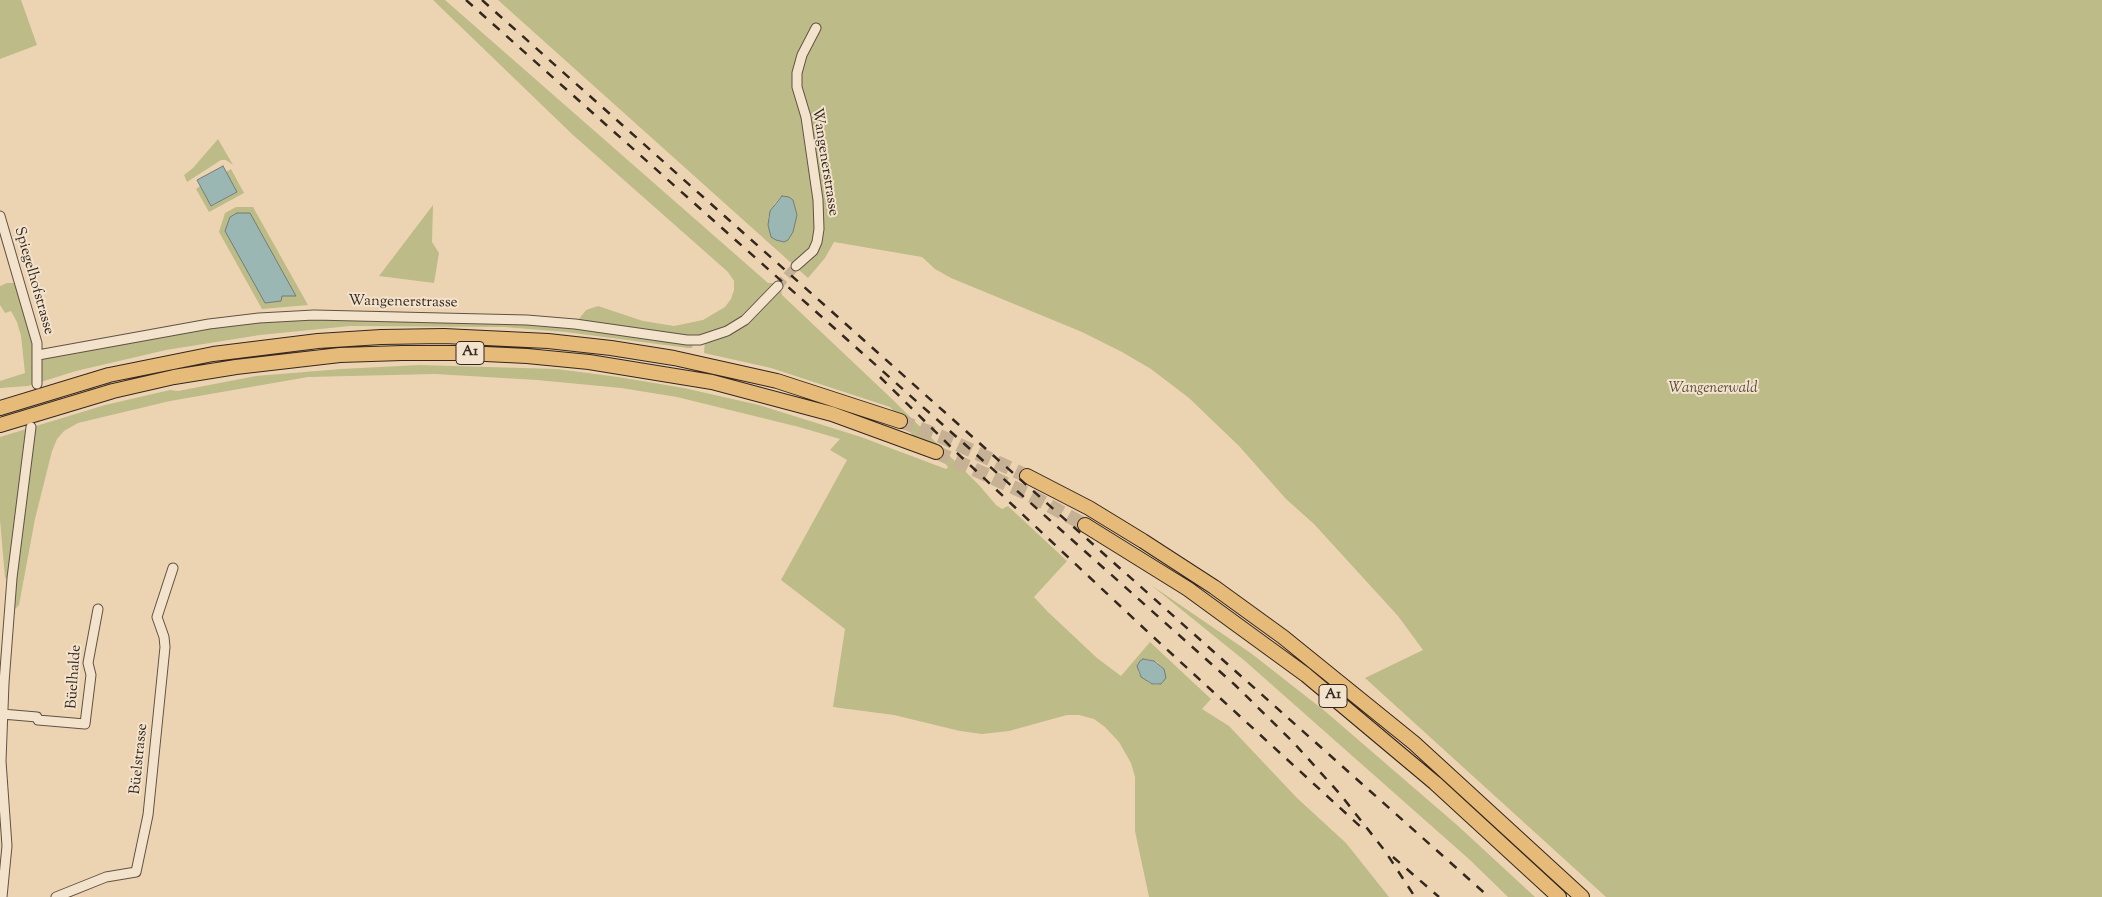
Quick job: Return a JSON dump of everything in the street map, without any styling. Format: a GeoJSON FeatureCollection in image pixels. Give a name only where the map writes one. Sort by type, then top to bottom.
{"type":"FeatureCollection","features":[{"type":"Feature","properties":{"kind":"highway","name":"A1"},"geometry":{"type":"LineString","coordinates":[[0,408],[109,376],[213,354],[325,340],[444,336],[548,341],[674,358],[777,382],[900,421]]}},
{"type":"Feature","properties":{"kind":"highway","name":"A1"},"geometry":{"type":"LineString","coordinates":[[0,425],[106,393],[174,377],[229,368],[340,355],[402,352],[465,353],[582,361],[644,369],[712,382],[832,414],[936,452]]}},
{"type":"Feature","properties":{"kind":"highway","name":"A1"},"geometry":{"type":"LineString","coordinates":[[1027,476],[1089,508],[1144,541],[1214,587],[1294,645],[1426,754],[1582,897]]}},
{"type":"Feature","properties":{"kind":"highway","name":"A1"},"geometry":{"type":"LineString","coordinates":[[1085,524],[1188,588],[1306,675],[1403,755],[1559,897]]}},
{"type":"Feature","properties":{"kind":"street","name":"Wangenerstrasse"},"geometry":{"type":"LineString","coordinates":[[796,266],[813,251],[819,229],[818,200],[806,117],[796,87],[797,73],[802,55],[816,28]]}},
{"type":"Feature","properties":{"kind":"street","name":"Spiegelhofstrasse"},"geometry":{"type":"LineString","coordinates":[[0,216],[33,327],[38,355]]}},
{"type":"Feature","properties":{"kind":"street","name":"Wangenerstrasse"},"geometry":{"type":"LineString","coordinates":[[38,355],[209,324],[314,315],[526,320],[575,324],[687,340],[700,340],[727,331],[745,320],[778,286]]}},
{"type":"Feature","properties":{"kind":"street"},"geometry":{"type":"LineString","coordinates":[[37,384],[38,355]]}},
{"type":"Feature","properties":{"kind":"street"},"geometry":{"type":"LineString","coordinates":[[2,897],[7,860],[1,761],[2,682],[12,578],[31,427]]}},
{"type":"Feature","properties":{"kind":"street","name":"Büelstrasse"},"geometry":{"type":"LineString","coordinates":[[56,897],[106,877],[136,872],[148,815],[165,647],[157,618],[174,568]]}},
{"type":"Feature","properties":{"kind":"street","name":"Büelhalde"},"geometry":{"type":"LineString","coordinates":[[2,714],[85,724],[91,675],[88,662],[98,609]]}},
{"type":"Feature","properties":{"kind":"green space"},"geometry":{"type":"Polygon","coordinates":[[[0,0],[21,0],[37,45],[0,59],[0,0]]]}},
{"type":"Feature","properties":{"kind":"green space"},"geometry":{"type":"Polygon","coordinates":[[[433,0],[445,0],[768,283],[775,283],[781,288],[782,295],[892,399],[979,485],[996,505],[1002,509],[1008,506],[1067,561],[1034,597],[1048,612],[1097,658],[1121,676],[1150,642],[1211,699],[1202,709],[1229,726],[1297,798],[1346,843],[1389,897],[1149,897],[1135,831],[1135,777],[1131,763],[1119,742],[1105,727],[1094,719],[1079,715],[1067,715],[1009,731],[982,734],[960,731],[894,715],[833,707],[845,629],[781,580],[847,460],[830,450],[840,439],[677,397],[621,388],[537,380],[435,374],[308,377],[170,401],[78,423],[64,431],[57,439],[52,451],[35,519],[19,605],[10,614],[12,578],[5,578],[0,520],[0,437],[105,405],[170,390],[178,391],[256,376],[419,365],[557,369],[618,377],[684,388],[759,405],[861,437],[946,469],[948,467],[928,442],[914,437],[890,407],[771,368],[704,353],[705,340],[694,341],[692,348],[688,348],[566,332],[504,327],[350,326],[260,335],[166,350],[76,371],[28,386],[0,388],[0,381],[25,373],[21,336],[17,322],[11,311],[5,313],[0,305],[0,286],[7,283],[20,283],[38,354],[259,318],[575,324],[586,310],[598,306],[643,321],[674,326],[703,320],[725,307],[731,299],[734,290],[734,281],[728,272],[573,135],[433,0]],[[1146,659],[1141,660],[1138,671],[1149,683],[1155,685],[1163,683],[1164,669],[1157,662],[1146,659]]]}},
{"type":"Feature","properties":{"kind":"green space","name":"Wangenerwald"},"geometry":{"type":"Polygon","coordinates":[[[498,0],[2102,0],[2102,897],[1606,897],[1365,678],[1423,650],[1398,616],[1314,524],[1286,499],[1239,446],[1189,398],[1151,369],[1122,352],[1082,332],[951,278],[935,269],[922,257],[834,242],[825,258],[808,278],[498,0]],[[785,196],[780,198],[775,203],[768,218],[783,242],[788,240],[793,232],[797,215],[793,200],[785,196]]]}},
{"type":"Feature","properties":{"kind":"green space"},"geometry":{"type":"Polygon","coordinates":[[[218,139],[233,165],[226,160],[221,160],[187,182],[184,175],[193,168],[218,139]]]}},
{"type":"Feature","properties":{"kind":"green space"},"geometry":{"type":"Polygon","coordinates":[[[231,169],[244,193],[209,212],[196,189],[200,186],[212,206],[237,192],[226,172],[231,169]]]}},
{"type":"Feature","properties":{"kind":"green space"},"geometry":{"type":"Polygon","coordinates":[[[433,205],[432,242],[439,253],[434,283],[379,276],[433,205]]]}},
{"type":"Feature","properties":{"kind":"green space"},"geometry":{"type":"Polygon","coordinates":[[[236,207],[253,207],[308,305],[262,309],[219,232],[225,213],[236,207]],[[250,213],[282,296],[295,296],[250,213]]]}},
{"type":"Feature","properties":{"kind":"green space"},"geometry":{"type":"Polygon","coordinates":[[[1151,585],[1252,654],[1326,712],[1457,825],[1535,897],[1508,897],[1470,860],[1245,661],[1151,585]]]}},
{"type":"Feature","properties":{"kind":"water"},"geometry":{"type":"Polygon","coordinates":[[[223,166],[237,192],[211,206],[197,180],[223,166]]]}},
{"type":"Feature","properties":{"kind":"water"},"geometry":{"type":"Polygon","coordinates":[[[782,196],[793,200],[797,215],[793,232],[788,240],[784,242],[771,237],[768,225],[770,211],[782,196]]]}},
{"type":"Feature","properties":{"kind":"water"},"geometry":{"type":"Polygon","coordinates":[[[237,213],[250,213],[296,296],[282,296],[281,301],[265,303],[225,231],[230,217],[237,213]]]}},
{"type":"Feature","properties":{"kind":"water"},"geometry":{"type":"Polygon","coordinates":[[[1143,659],[1154,661],[1164,669],[1166,678],[1161,684],[1152,684],[1141,677],[1137,666],[1143,659]]]}},
{"type":"Feature","properties":{"kind":"tunnel"},"geometry":{"type":"LineString","coordinates":[[778,286],[796,266]]}},
{"type":"Feature","properties":{"kind":"tunnel"},"geometry":{"type":"LineString","coordinates":[[900,421],[942,437],[1027,476]]}},
{"type":"Feature","properties":{"kind":"tunnel"},"geometry":{"type":"LineString","coordinates":[[936,452],[1026,493],[1085,525]]}},
{"type":"Feature","properties":{"kind":"railway"},"geometry":{"type":"LineString","coordinates":[[466,0],[1235,685],[1293,742],[1340,794],[1385,851],[1415,897]]}},
{"type":"Feature","properties":{"kind":"railway"},"geometry":{"type":"LineString","coordinates":[[482,0],[1489,897]]}},
{"type":"Feature","properties":{"kind":"railway"},"geometry":{"type":"LineString","coordinates":[[880,377],[955,451],[1150,634],[1362,828]]}},
{"type":"Feature","properties":{"kind":"railway"},"geometry":{"type":"LineString","coordinates":[[1393,857],[1439,897]]}}]}
